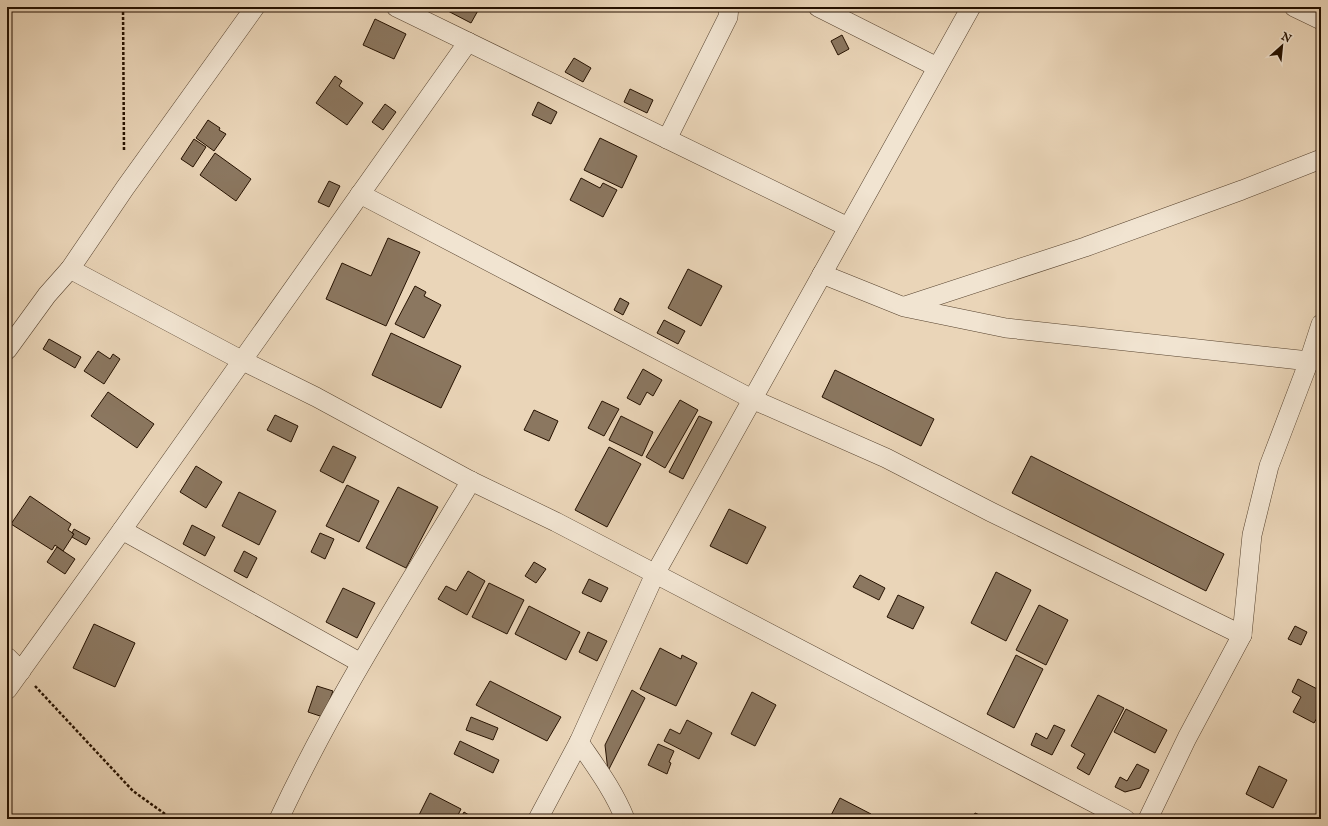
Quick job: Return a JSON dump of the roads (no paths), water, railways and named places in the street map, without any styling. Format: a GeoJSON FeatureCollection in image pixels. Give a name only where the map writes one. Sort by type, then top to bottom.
{"type":"FeatureCollection","features":[{"type":"Feature","properties":{"kind":"street"},"geometry":{"type":"LineString","coordinates":[[7,350],[47,295],[70,269],[125,188],[255,7]]}},
{"type":"Feature","properties":{"kind":"street"},"geometry":{"type":"LineString","coordinates":[[396,7],[848,227]]}},
{"type":"Feature","properties":{"kind":"street"},"geometry":{"type":"LineString","coordinates":[[667,139],[728,17],[730,7]]}},
{"type":"Feature","properties":{"kind":"street"},"geometry":{"type":"LineString","coordinates":[[818,7],[937,68]]}},
{"type":"Feature","properties":{"kind":"street"},"geometry":{"type":"LineString","coordinates":[[538,819],[579,742],[655,574],[971,7]]}},
{"type":"Feature","properties":{"kind":"street"},"geometry":{"type":"LineString","coordinates":[[1299,8],[1321,20]]}},
{"type":"Feature","properties":{"kind":"street"},"geometry":{"type":"LineString","coordinates":[[7,690],[468,42]]}},
{"type":"Feature","properties":{"kind":"street"},"geometry":{"type":"LineString","coordinates":[[904,307],[1085,247],[1242,190],[1321,158]]}},
{"type":"Feature","properties":{"kind":"street"},"geometry":{"type":"LineString","coordinates":[[360,194],[752,399],[886,458],[1242,635]]}},
{"type":"Feature","properties":{"kind":"street"},"geometry":{"type":"LineString","coordinates":[[70,269],[242,360],[316,397],[471,481],[556,522],[1125,819]]}},
{"type":"Feature","properties":{"kind":"street"},"geometry":{"type":"LineString","coordinates":[[822,274],[904,307],[1006,328],[1315,360]]}},
{"type":"Feature","properties":{"kind":"street"},"geometry":{"type":"LineString","coordinates":[[1148,819],[1187,738],[1242,635],[1252,535],[1269,466],[1315,360],[1321,324]]}},
{"type":"Feature","properties":{"kind":"street"},"geometry":{"type":"LineString","coordinates":[[279,819],[361,663],[471,481]]}},
{"type":"Feature","properties":{"kind":"street"},"geometry":{"type":"LineString","coordinates":[[122,530],[361,663]]}},
{"type":"Feature","properties":{"kind":"street"},"geometry":{"type":"LineString","coordinates":[[7,657],[21,671]]}},
{"type":"Feature","properties":{"kind":"street"},"geometry":{"type":"LineString","coordinates":[[579,742],[608,783],[625,819]]}}]}
